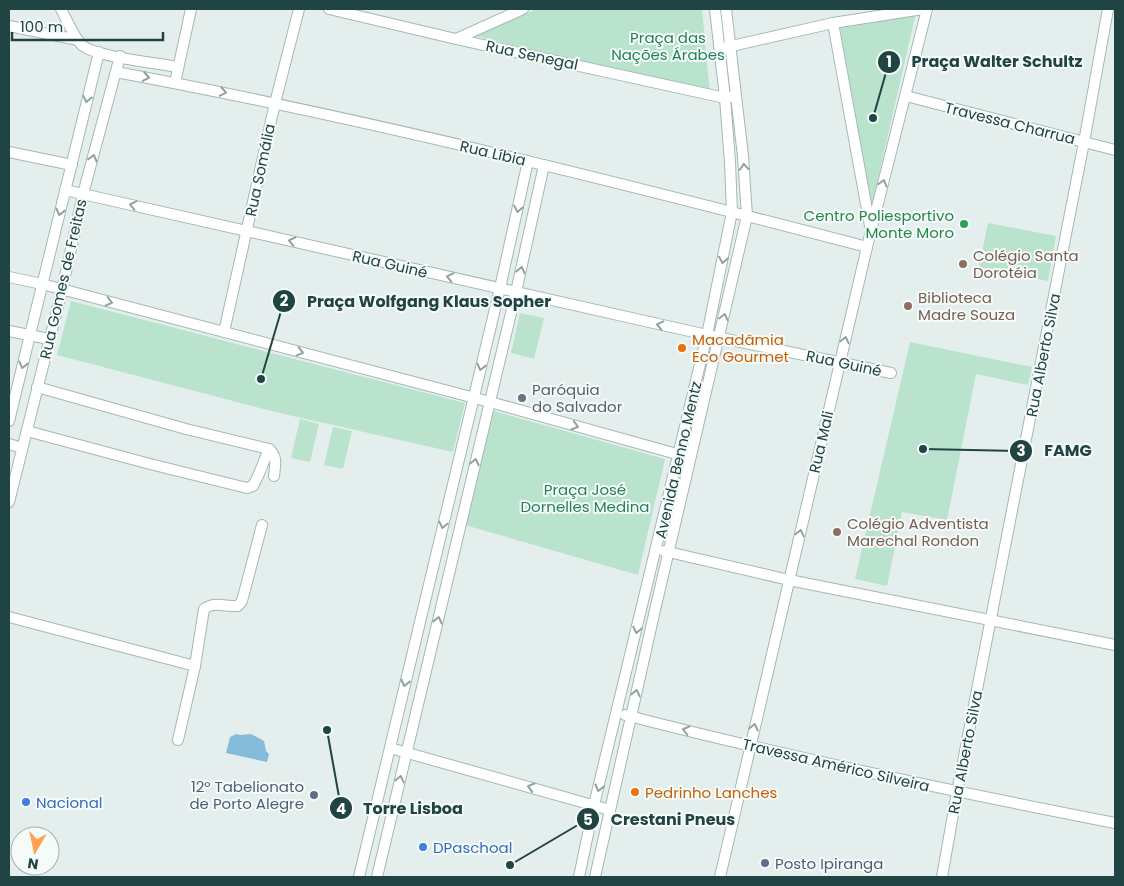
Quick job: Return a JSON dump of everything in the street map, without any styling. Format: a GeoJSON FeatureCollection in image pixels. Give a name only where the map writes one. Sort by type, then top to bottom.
{"type":"FeatureCollection","features":[{"type":"Feature","properties":{"kind":"street"},"geometry":{"type":"LineString","coordinates":[[61,9],[78,40],[84,47],[99,52],[178,67]]}},
{"type":"Feature","properties":{"kind":"street"},"geometry":{"type":"LineString","coordinates":[[175,83],[191,9]]}},
{"type":"Feature","properties":{"kind":"street","name":"Rua Somália"},"geometry":{"type":"LineString","coordinates":[[224,332],[275,103],[299,9]]}},
{"type":"Feature","properties":{"kind":"street","name":"Rua Senegal"},"geometry":{"type":"LineString","coordinates":[[329,9],[456,39],[731,97]]}},
{"type":"Feature","properties":{"kind":"street"},"geometry":{"type":"LineString","coordinates":[[456,39],[523,9]]}},
{"type":"Feature","properties":{"kind":"street","name":"Avenida Benno Mentz"},"geometry":{"type":"LineString","coordinates":[[595,877],[630,717],[747,216],[743,156],[731,97],[725,48],[715,9]]}},
{"type":"Feature","properties":{"kind":"street","name":"Avenida Benno Mentz"},"geometry":{"type":"LineString","coordinates":[[725,48],[726,9]]}},
{"type":"Feature","properties":{"kind":"street"},"geometry":{"type":"LineString","coordinates":[[725,48],[833,23],[923,9]]}},
{"type":"Feature","properties":{"kind":"street","name":"Rua Mali"},"geometry":{"type":"LineString","coordinates":[[720,877],[866,247],[927,9]]}},
{"type":"Feature","properties":{"kind":"street","name":"Rua Alberto Silva"},"geometry":{"type":"LineString","coordinates":[[942,877],[1108,9]]}},
{"type":"Feature","properties":{"kind":"street"},"geometry":{"type":"LineString","coordinates":[[833,23],[871,230]]}},
{"type":"Feature","properties":{"kind":"street"},"geometry":{"type":"LineString","coordinates":[[9,26],[78,40]]}},
{"type":"Feature","properties":{"kind":"street","name":"Rua Gomes de Freitas"},"geometry":{"type":"LineString","coordinates":[[9,421],[99,52]]}},
{"type":"Feature","properties":{"kind":"street","name":"Rua Gomes de Freitas"},"geometry":{"type":"LineString","coordinates":[[9,502],[84,194],[120,56]]}},
{"type":"Feature","properties":{"kind":"street","name":"Rua Líbia"},"geometry":{"type":"LineString","coordinates":[[116,72],[275,103],[528,161],[866,247]]}},
{"type":"Feature","properties":{"kind":"street","name":"Travessa Charrua"},"geometry":{"type":"LineString","coordinates":[[906,96],[1115,150]]}},
{"type":"Feature","properties":{"kind":"street","name":"Avenida Benno Mentz"},"geometry":{"type":"LineString","coordinates":[[579,877],[594,805],[707,336],[732,212],[730,162],[731,97]]}},
{"type":"Feature","properties":{"kind":"street"},"geometry":{"type":"LineString","coordinates":[[9,152],[72,165]]}},
{"type":"Feature","properties":{"kind":"street"},"geometry":{"type":"LineString","coordinates":[[359,877],[500,288],[528,161]]}},
{"type":"Feature","properties":{"kind":"street"},"geometry":{"type":"LineString","coordinates":[[377,877],[516,292],[544,165]]}},
{"type":"Feature","properties":{"kind":"street","name":"Rua Guiné"},"geometry":{"type":"LineString","coordinates":[[66,190],[707,336],[891,373]]}},
{"type":"Feature","properties":{"kind":"street"},"geometry":{"type":"LineString","coordinates":[[9,277],[42,284],[490,402],[691,458]]}},
{"type":"Feature","properties":{"kind":"street"},"geometry":{"type":"LineString","coordinates":[[9,331],[49,339]]}},
{"type":"Feature","properties":{"kind":"street"},"geometry":{"type":"LineString","coordinates":[[37,387],[186,429],[269,449],[274,454],[276,460],[274,476]]}},
{"type":"Feature","properties":{"kind":"street"},"geometry":{"type":"LineString","coordinates":[[27,431],[158,467],[247,488],[252,486],[258,476],[269,449]]}},
{"type":"Feature","properties":{"kind":"street"},"geometry":{"type":"LineString","coordinates":[[9,444],[22,448]]}},
{"type":"Feature","properties":{"kind":"street"},"geometry":{"type":"LineString","coordinates":[[668,503],[679,505]]}},
{"type":"Feature","properties":{"kind":"street"},"geometry":{"type":"LineString","coordinates":[[178,740],[204,609],[209,605],[215,604],[230,607],[238,606],[242,600],[262,525]]}},
{"type":"Feature","properties":{"kind":"street"},"geometry":{"type":"LineString","coordinates":[[657,549],[789,580],[1115,646]]}},
{"type":"Feature","properties":{"kind":"street"},"geometry":{"type":"LineString","coordinates":[[432,574],[448,579]]}},
{"type":"Feature","properties":{"kind":"street"},"geometry":{"type":"LineString","coordinates":[[642,607],[655,610]]}},
{"type":"Feature","properties":{"kind":"street"},"geometry":{"type":"LineString","coordinates":[[9,617],[194,666]]}},
{"type":"Feature","properties":{"kind":"street","name":"Travessa Américo Silveira"},"geometry":{"type":"LineString","coordinates":[[617,713],[750,746],[957,792],[1115,823]]}},
{"type":"Feature","properties":{"kind":"street"},"geometry":{"type":"LineString","coordinates":[[390,748],[610,810]]}},
{"type":"Feature","properties":{"kind":"street"},"geometry":{"type":"LineString","coordinates":[[373,817],[390,821]]}},
{"type":"Feature","properties":{"kind":"green space","name":"Praça das Nações Árabes"},"geometry":{"type":"Polygon","coordinates":[[[537,9],[702,9],[710,94],[476,36],[537,9]]]}},
{"type":"Feature","properties":{"kind":"green space"},"geometry":{"type":"Polygon","coordinates":[[[916,13],[871,209],[840,28],[916,13]]]}},
{"type":"Feature","properties":{"kind":"green space"},"geometry":{"type":"Polygon","coordinates":[[[988,223],[1056,236],[1048,281],[979,267],[988,223]]]}},
{"type":"Feature","properties":{"kind":"green space"},"geometry":{"type":"Polygon","coordinates":[[[71,301],[465,403],[453,452],[275,412],[57,355],[71,301]]]}},
{"type":"Feature","properties":{"kind":"green space"},"geometry":{"type":"Polygon","coordinates":[[[520,313],[544,318],[534,359],[511,353],[520,313]]]}},
{"type":"Feature","properties":{"kind":"green space"},"geometry":{"type":"Polygon","coordinates":[[[910,342],[1032,367],[1028,385],[976,374],[947,520],[902,512],[887,586],[855,579],[910,342]]]}},
{"type":"Feature","properties":{"kind":"green space","name":"Praça José Dornelles Medina"},"geometry":{"type":"Polygon","coordinates":[[[490,410],[665,459],[638,575],[465,525],[490,410]]]}},
{"type":"Feature","properties":{"kind":"green space"},"geometry":{"type":"Polygon","coordinates":[[[300,419],[319,424],[310,462],[291,458],[300,419]]]}},
{"type":"Feature","properties":{"kind":"green space"},"geometry":{"type":"Polygon","coordinates":[[[333,427],[352,431],[343,469],[324,465],[333,427]]]}},
{"type":"Feature","properties":{"kind":"water"},"geometry":{"type":"Polygon","coordinates":[[[236,734],[251,734],[264,741],[266,751],[269,754],[267,762],[226,753],[230,737],[236,734]]]}},
{"type":"Feature","properties":{"kind":"place","name":"Praça Walter Schultz"},"geometry":{"type":"Point","coordinates":[873,118]}},
{"type":"Feature","properties":{"kind":"place","name":"Centro Poliesportivo Monte Moro"},"geometry":{"type":"Point","coordinates":[964,224]}},
{"type":"Feature","properties":{"kind":"place","name":"Colégio Santa Dorotéia"},"geometry":{"type":"Point","coordinates":[963,264]}},
{"type":"Feature","properties":{"kind":"place","name":"Biblioteca Madre Souza"},"geometry":{"type":"Point","coordinates":[908,306]}},
{"type":"Feature","properties":{"kind":"place","name":"Macadâmia Eco Gourmet"},"geometry":{"type":"Point","coordinates":[682,348]}},
{"type":"Feature","properties":{"kind":"place","name":"Praça Wolfgang Klaus Sopher"},"geometry":{"type":"Point","coordinates":[261,379]}},
{"type":"Feature","properties":{"kind":"place","name":"Paróquia do Salvador"},"geometry":{"type":"Point","coordinates":[522,398]}},
{"type":"Feature","properties":{"kind":"place","name":"FAMG"},"geometry":{"type":"Point","coordinates":[923,449]}},
{"type":"Feature","properties":{"kind":"place","name":"Colégio Adventista Marechal Rondon"},"geometry":{"type":"Point","coordinates":[837,532]}},
{"type":"Feature","properties":{"kind":"place","name":"Torre Lisboa"},"geometry":{"type":"Point","coordinates":[327,730]}},
{"type":"Feature","properties":{"kind":"place","name":"Pedrinho Lanches"},"geometry":{"type":"Point","coordinates":[635,792]}},
{"type":"Feature","properties":{"kind":"place","name":"12° Tabelionato de Porto Alegre"},"geometry":{"type":"Point","coordinates":[314,795]}},
{"type":"Feature","properties":{"kind":"place","name":"Nacional"},"geometry":{"type":"Point","coordinates":[26,802]}},
{"type":"Feature","properties":{"kind":"place","name":"DPaschoal"},"geometry":{"type":"Point","coordinates":[423,847]}},
{"type":"Feature","properties":{"kind":"place","name":"Posto Ipiranga"},"geometry":{"type":"Point","coordinates":[765,863]}},
{"type":"Feature","properties":{"kind":"place","name":"Crestani Pneus"},"geometry":{"type":"Point","coordinates":[510,865]}}]}
